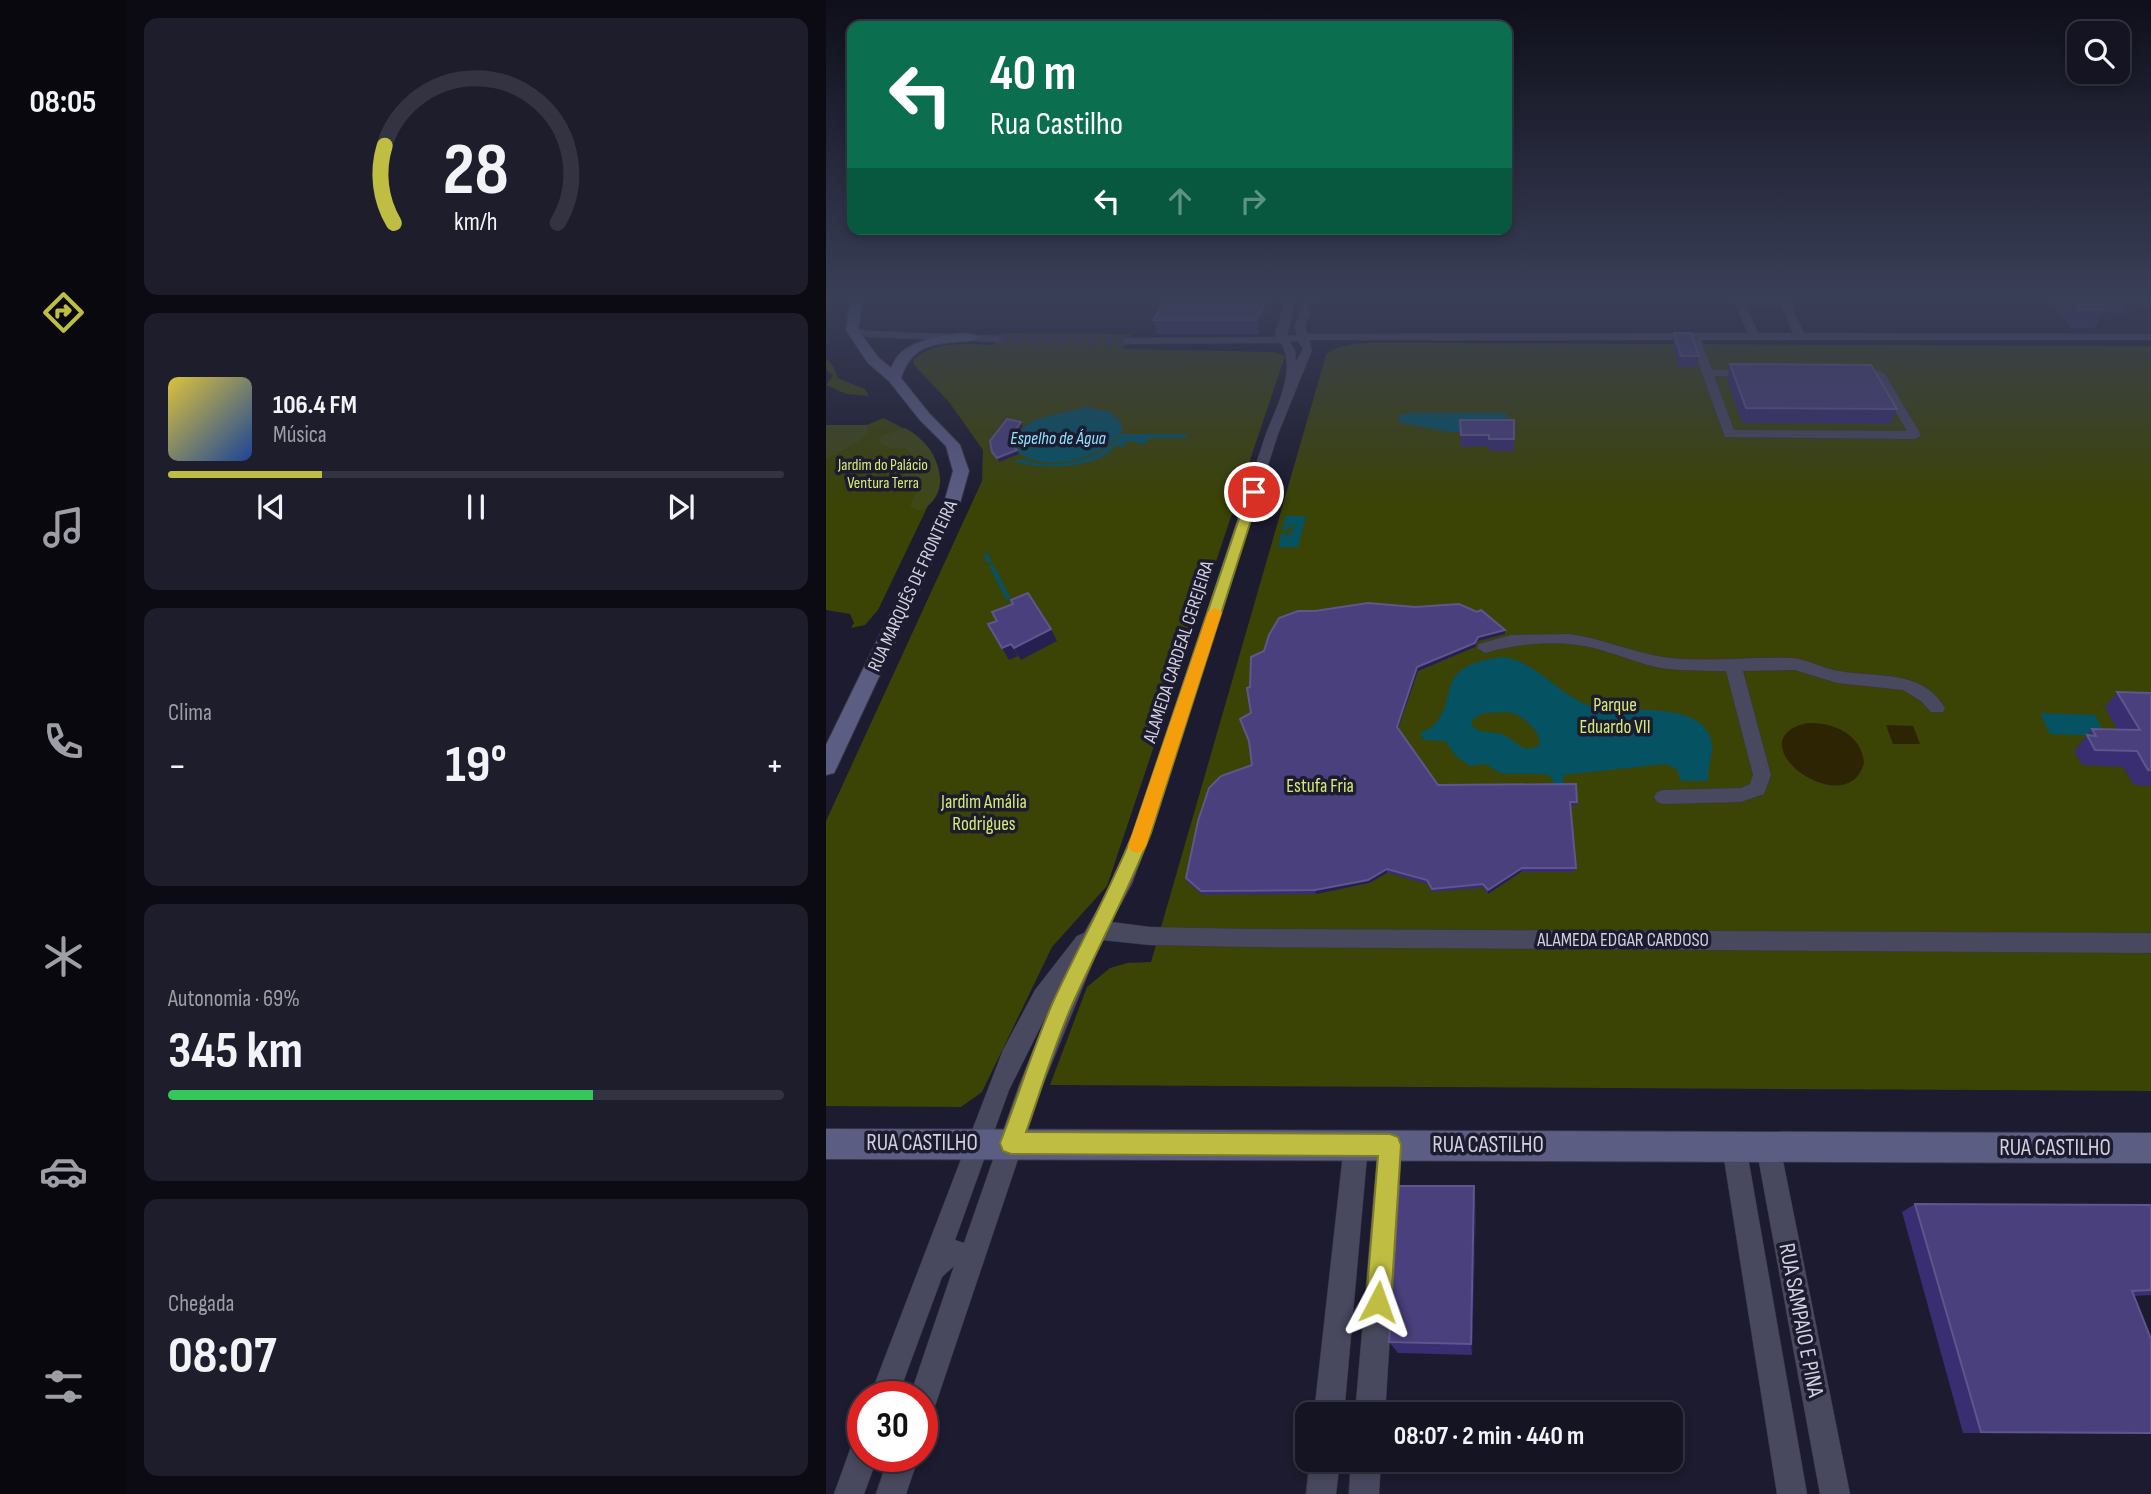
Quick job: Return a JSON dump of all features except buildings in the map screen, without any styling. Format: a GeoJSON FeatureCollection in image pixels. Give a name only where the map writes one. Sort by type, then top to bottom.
{"type":"FeatureCollection","features":[{"type":"Feature","properties":{"kind":"main road","name":"RUA MARQUÊS DE FRONTEIRA"},"geometry":{"type":"LineString","coordinates":[[882,366],[895,374]]}},
{"type":"Feature","properties":{"kind":"main road","name":"RUA MARQUÊS DE FRONTEIRA"},"geometry":{"type":"LineString","coordinates":[[826,767],[960,481],[960,462],[953,445],[924,416],[890,366]]}},
{"type":"Feature","properties":{"kind":"main road"},"geometry":{"type":"LineString","coordinates":[[895,374],[899,366]]}},
{"type":"Feature","properties":{"kind":"main road","name":"RUA CASTILHO"},"geometry":{"type":"LineString","coordinates":[[826,1144],[2151,1148]]}},
{"type":"Feature","properties":{"kind":"street","name":"ALAMEDA CARDEAL CEREJEIRA"},"geometry":{"type":"LineString","coordinates":[[1290,366],[1291,383]]}},
{"type":"Feature","properties":{"kind":"street","name":"ALAMEDA CARDEAL CEREJEIRA"},"geometry":{"type":"LineString","coordinates":[[1096,930],[1122,884],[1142,833],[1291,383],[1299,366]]}},
{"type":"Feature","properties":{"kind":"street"},"geometry":{"type":"LineString","coordinates":[[1705,366],[1729,434],[1915,435],[1879,374],[1838,373]]}},
{"type":"Feature","properties":{"kind":"street"},"geometry":{"type":"LineString","coordinates":[[1707,373],[1773,373]]}},
{"type":"Feature","properties":{"kind":"street"},"geometry":{"type":"LineString","coordinates":[[1485,648],[1511,640],[1569,639],[1597,643],[1659,662],[1695,666],[1795,664],[1837,677],[1907,684],[1927,697],[1937,708]]}},
{"type":"Feature","properties":{"kind":"street"},"geometry":{"type":"LineString","coordinates":[[1663,797],[1741,795],[1758,789],[1762,775],[1733,665]]}},
{"type":"Feature","properties":{"kind":"street"},"geometry":{"type":"LineString","coordinates":[[890,1381],[999,1085],[1034,1014],[1063,966],[1096,930]]}},
{"type":"Feature","properties":{"kind":"street"},"geometry":{"type":"LineString","coordinates":[[930,1381],[1011,1143],[1061,1008],[1096,930]]}},
{"type":"Feature","properties":{"kind":"street","name":"ALAMEDA EDGAR CARDOSO"},"geometry":{"type":"LineString","coordinates":[[1096,930],[1150,936],[1251,938],[2151,943]]}},
{"type":"Feature","properties":{"kind":"street"},"geometry":{"type":"LineString","coordinates":[[1330,1402],[1356,1145]]}},
{"type":"Feature","properties":{"kind":"street"},"geometry":{"type":"LineString","coordinates":[[1371,1402],[1390,1145]]}},
{"type":"Feature","properties":{"kind":"street","name":"RUA SAMPAIO E PINA"},"geometry":{"type":"LineString","coordinates":[[1734,1146],[1793,1494]]}},
{"type":"Feature","properties":{"kind":"street","name":"RUA SAMPAIO E PINA"},"geometry":{"type":"LineString","coordinates":[[1768,1146],[1835,1494]]}},
{"type":"Feature","properties":{"kind":"street"},"geometry":{"type":"LineString","coordinates":[[931,1269],[947,1254],[956,1252],[963,1254],[968,1260],[968,1269]]}},
{"type":"Feature","properties":{"kind":"street"},"geometry":{"type":"LineString","coordinates":[[849,1494],[857,1472]]}},
{"type":"Feature","properties":{"kind":"street"},"geometry":{"type":"LineString","coordinates":[[891,1494],[899,1472]]}},
{"type":"Feature","properties":{"kind":"street"},"geometry":{"type":"LineString","coordinates":[[1321,1494],[1324,1472]]}},
{"type":"Feature","properties":{"kind":"street"},"geometry":{"type":"LineString","coordinates":[[1364,1494],[1365,1472]]}},
{"type":"Feature","properties":{"kind":"green space"},"geometry":{"type":"Polygon","coordinates":[[[826,366],[833,366],[838,378],[865,389],[869,396],[846,394],[826,385],[833,376],[826,366]]]}},
{"type":"Feature","properties":{"kind":"green space","name":"Jardim Amália Rodrigues"},"geometry":{"type":"Polygon","coordinates":[[[915,366],[1282,366],[1107,886],[1052,947],[982,1092],[961,1107],[826,1106],[826,821],[982,481],[983,450],[949,402],[915,366]]]}},
{"type":"Feature","properties":{"kind":"green space","name":"Parque Eduardo VII"},"geometry":{"type":"Polygon","coordinates":[[[1323,366],[2151,366],[2151,1091],[1050,1085],[1087,987],[1110,968],[1127,963],[1151,962],[1323,366]]]}},
{"type":"Feature","properties":{"kind":"green space","name":"Jardim do Palácio Ventura Terra"},"geometry":{"type":"Polygon","coordinates":[[[883,418],[915,435],[931,450],[938,471],[938,485],[878,610],[865,625],[851,628],[854,623],[850,614],[826,610],[826,425],[867,425],[883,418]]]}},
{"type":"Feature","properties":{"kind":"green space"},"geometry":{"type":"Polygon","coordinates":[[[826,425],[867,425],[868,432],[859,441],[826,459],[826,425]]]}},
{"type":"Feature","properties":{"kind":"green space"},"geometry":{"type":"Polygon","coordinates":[[[905,428],[926,445],[938,468],[938,492],[932,502],[920,511],[910,507],[917,490],[915,483],[905,478],[905,472],[918,460],[904,447],[892,449],[879,443],[881,436],[905,428]]]}},
{"type":"Feature","properties":{"kind":"sand"},"geometry":{"type":"Polygon","coordinates":[[[1807,723],[1836,728],[1852,737],[1858,744],[1864,763],[1854,780],[1837,785],[1819,782],[1801,773],[1788,760],[1782,746],[1787,732],[1807,723]]]}},
{"type":"Feature","properties":{"kind":"sand"},"geometry":{"type":"Polygon","coordinates":[[[1886,725],[1913,726],[1920,744],[1893,744],[1886,725]]]}},
{"type":"Feature","properties":{"kind":"water","name":"Espelho de Água"},"geometry":{"type":"Polygon","coordinates":[[[1085,407],[1111,412],[1121,423],[1122,431],[1105,447],[1080,458],[1056,463],[1034,460],[1016,450],[1015,437],[1029,423],[1085,407]]]}},
{"type":"Feature","properties":{"kind":"water"},"geometry":{"type":"Polygon","coordinates":[[[1507,413],[1507,432],[1450,432],[1398,422],[1400,415],[1507,413]]]}},
{"type":"Feature","properties":{"kind":"water"},"geometry":{"type":"Polygon","coordinates":[[[1120,434],[1187,434],[1186,438],[1150,438],[1144,444],[1129,441],[1124,448],[1116,445],[1097,459],[1068,466],[1038,466],[1014,461],[1040,464],[1073,462],[1095,455],[1120,434]]]}},
{"type":"Feature","properties":{"kind":"water"},"geometry":{"type":"Polygon","coordinates":[[[1286,516],[1306,516],[1298,547],[1278,547],[1281,533],[1287,533],[1286,539],[1290,533],[1297,536],[1290,532],[1299,524],[1291,529],[1290,524],[1288,530],[1282,530],[1286,516]]]}},
{"type":"Feature","properties":{"kind":"water"},"geometry":{"type":"Polygon","coordinates":[[[1502,657],[1525,664],[1585,704],[1599,708],[1676,713],[1693,719],[1705,728],[1712,744],[1708,781],[1681,781],[1677,769],[1665,764],[1563,775],[1564,786],[1555,788],[1551,777],[1545,774],[1502,774],[1485,764],[1470,766],[1456,756],[1445,741],[1424,740],[1420,733],[1430,728],[1442,714],[1456,675],[1483,660],[1502,657]],[[1484,713],[1473,719],[1471,725],[1480,731],[1503,734],[1525,749],[1538,746],[1539,738],[1533,728],[1515,714],[1484,713]]]}},
{"type":"Feature","properties":{"kind":"water"},"geometry":{"type":"Polygon","coordinates":[[[2040,713],[2095,715],[2106,736],[2050,734],[2040,713]]]}},
{"type":"Feature","properties":{"kind":"waterway"},"geometry":{"type":"LineString","coordinates":[[986,555],[989,561]]}},
{"type":"Feature","properties":{"kind":"waterway"},"geometry":{"type":"LineString","coordinates":[[992,567],[1008,598]]}},
{"type":"Feature","properties":{"kind":"slow traffic"},"geometry":{"type":"LineString","coordinates":[[1137,846],[1215,612]]}},
{"type":"Feature","properties":{"kind":"route"},"geometry":{"type":"LineString","coordinates":[[1254,492],[1142,833],[1122,884],[1096,930],[1061,1008],[1011,1143],[1390,1145],[1378,1302]]}},
{"type":"Feature","properties":{"kind":"park label","name":"Estufa Fria"},"geometry":{"type":"Point","coordinates":[1320,786]}}]}
